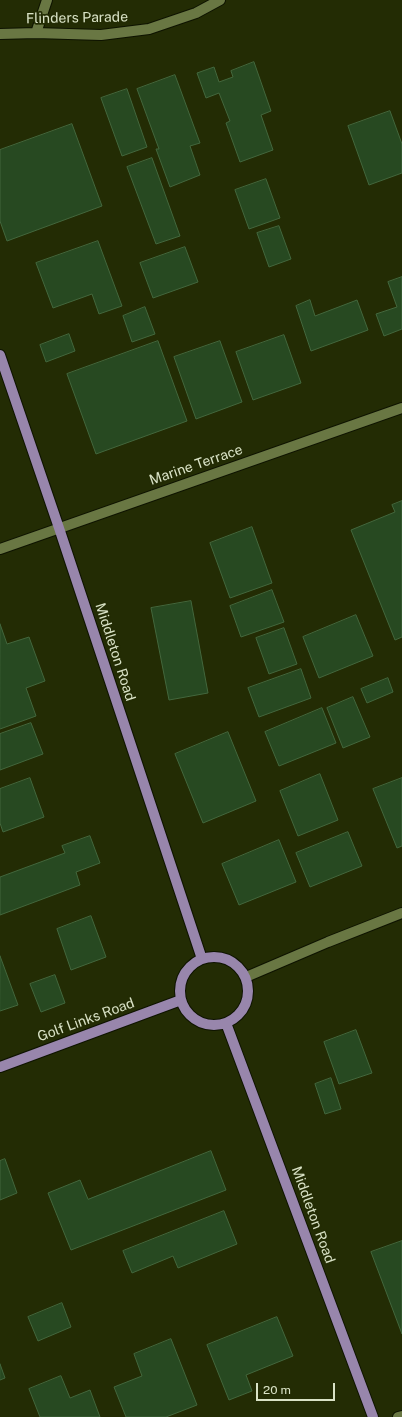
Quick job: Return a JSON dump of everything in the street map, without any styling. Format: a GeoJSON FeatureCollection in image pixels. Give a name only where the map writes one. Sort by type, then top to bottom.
{"type":"FeatureCollection","features":[{"type":"Feature","properties":{"kind":"main road","name":"Middleton Road"},"geometry":{"type":"LineString","coordinates":[[0,355],[202,959]]}},
{"type":"Feature","properties":{"kind":"main road"},"geometry":{"type":"LineString","coordinates":[[215,956],[227,959],[238,966],[246,977],[249,995],[246,1005],[234,1019],[226,1023],[212,1025],[199,1022],[188,1013],[181,1000],[180,988],[184,976],[191,965],[202,959],[215,956]]}},
{"type":"Feature","properties":{"kind":"main road","name":"Golf Links Road"},"geometry":{"type":"LineString","coordinates":[[0,1067],[181,1000]]}},
{"type":"Feature","properties":{"kind":"main road","name":"Middleton Road"},"geometry":{"type":"LineString","coordinates":[[226,1023],[373,1417]]}},
{"type":"Feature","properties":{"kind":"street"},"geometry":{"type":"LineString","coordinates":[[36,33],[47,0]]}},
{"type":"Feature","properties":{"kind":"street","name":"Flinders Parade"},"geometry":{"type":"LineString","coordinates":[[0,34],[36,33],[100,35],[149,29],[196,13],[220,0]]}},
{"type":"Feature","properties":{"kind":"street","name":"Marine Terrace"},"geometry":{"type":"LineString","coordinates":[[0,549],[402,408]]}},
{"type":"Feature","properties":{"kind":"street"},"geometry":{"type":"LineString","coordinates":[[246,977],[328,942],[402,913]]}},
{"type":"Feature","properties":{"kind":"street"},"geometry":{"type":"LineString","coordinates":[[398,1417],[402,1416]]}},
{"type":"Feature","properties":{"kind":"building"},"geometry":{"type":"Polygon","coordinates":[[[254,62],[271,111],[261,115],[273,150],[240,162],[226,123],[230,121],[219,93],[206,98],[197,73],[214,67],[219,82],[233,77],[231,71],[254,62]]]}},
{"type":"Feature","properties":{"kind":"building"},"geometry":{"type":"Polygon","coordinates":[[[175,75],[200,143],[190,146],[200,175],[170,187],[156,149],[159,149],[137,89],[175,75]]]}},
{"type":"Feature","properties":{"kind":"building"},"geometry":{"type":"Polygon","coordinates":[[[127,89],[147,147],[122,156],[101,98],[127,89]]]}},
{"type":"Feature","properties":{"kind":"building"},"geometry":{"type":"Polygon","coordinates":[[[390,111],[402,144],[402,173],[369,185],[348,126],[390,111]]]}},
{"type":"Feature","properties":{"kind":"building"},"geometry":{"type":"Polygon","coordinates":[[[72,124],[102,206],[7,241],[0,221],[0,150],[72,124]]]}},
{"type":"Feature","properties":{"kind":"building"},"geometry":{"type":"Polygon","coordinates":[[[152,158],[180,236],[156,244],[127,167],[152,158]]]}},
{"type":"Feature","properties":{"kind":"building"},"geometry":{"type":"Polygon","coordinates":[[[266,179],[280,218],[249,229],[235,190],[266,179]]]}},
{"type":"Feature","properties":{"kind":"building"},"geometry":{"type":"Polygon","coordinates":[[[279,226],[291,259],[269,267],[257,233],[279,226]]]}},
{"type":"Feature","properties":{"kind":"building"},"geometry":{"type":"Polygon","coordinates":[[[98,241],[122,306],[99,314],[92,294],[53,308],[36,263],[98,241]]]}},
{"type":"Feature","properties":{"kind":"building"},"geometry":{"type":"Polygon","coordinates":[[[185,247],[198,282],[153,298],[140,263],[185,247]]]}},
{"type":"Feature","properties":{"kind":"building"},"geometry":{"type":"Polygon","coordinates":[[[402,277],[402,329],[384,336],[376,314],[397,307],[388,282],[402,277]]]}},
{"type":"Feature","properties":{"kind":"building"},"geometry":{"type":"Polygon","coordinates":[[[310,300],[315,316],[357,300],[368,330],[311,351],[296,306],[310,300]]]}},
{"type":"Feature","properties":{"kind":"building"},"geometry":{"type":"Polygon","coordinates":[[[145,307],[155,334],[132,342],[123,316],[145,307]]]}},
{"type":"Feature","properties":{"kind":"building"},"geometry":{"type":"Polygon","coordinates":[[[69,334],[75,351],[46,362],[40,345],[69,334]]]}},
{"type":"Feature","properties":{"kind":"building"},"geometry":{"type":"Polygon","coordinates":[[[284,335],[301,383],[253,400],[236,352],[284,335]]]}},
{"type":"Feature","properties":{"kind":"building"},"geometry":{"type":"Polygon","coordinates":[[[158,341],[187,421],[96,454],[67,374],[158,341]]]}},
{"type":"Feature","properties":{"kind":"building"},"geometry":{"type":"Polygon","coordinates":[[[220,341],[242,402],[196,419],[174,357],[220,341]]]}},
{"type":"Feature","properties":{"kind":"building"},"geometry":{"type":"Polygon","coordinates":[[[402,501],[402,637],[395,640],[351,530],[395,512],[392,505],[402,501]]]}},
{"type":"Feature","properties":{"kind":"building"},"geometry":{"type":"Polygon","coordinates":[[[252,527],[272,583],[230,598],[210,543],[252,527]]]}},
{"type":"Feature","properties":{"kind":"building"},"geometry":{"type":"Polygon","coordinates":[[[272,590],[284,622],[241,637],[230,606],[272,590]]]}},
{"type":"Feature","properties":{"kind":"building"},"geometry":{"type":"Polygon","coordinates":[[[191,601],[208,693],[169,700],[151,608],[191,601]]]}},
{"type":"Feature","properties":{"kind":"building"},"geometry":{"type":"Polygon","coordinates":[[[356,615],[373,656],[319,678],[303,637],[356,615]]]}},
{"type":"Feature","properties":{"kind":"building"},"geometry":{"type":"Polygon","coordinates":[[[0,624],[7,644],[29,637],[45,681],[26,688],[36,716],[0,729],[0,624]]]}},
{"type":"Feature","properties":{"kind":"building"},"geometry":{"type":"Polygon","coordinates":[[[284,628],[297,664],[269,674],[256,638],[284,628]]]}},
{"type":"Feature","properties":{"kind":"building"},"geometry":{"type":"Polygon","coordinates":[[[301,669],[311,698],[259,717],[248,688],[301,669]]]}},
{"type":"Feature","properties":{"kind":"building"},"geometry":{"type":"Polygon","coordinates":[[[388,678],[393,692],[367,703],[361,689],[388,678]]]}},
{"type":"Feature","properties":{"kind":"building"},"geometry":{"type":"Polygon","coordinates":[[[353,697],[370,737],[343,748],[327,708],[353,697]]]}},
{"type":"Feature","properties":{"kind":"building"},"geometry":{"type":"Polygon","coordinates":[[[322,708],[336,743],[279,766],[265,732],[322,708]]]}},
{"type":"Feature","properties":{"kind":"building"},"geometry":{"type":"Polygon","coordinates":[[[31,723],[43,754],[0,770],[0,734],[31,723]]]}},
{"type":"Feature","properties":{"kind":"building"},"geometry":{"type":"Polygon","coordinates":[[[228,732],[256,801],[203,823],[175,754],[228,732]]]}},
{"type":"Feature","properties":{"kind":"building"},"geometry":{"type":"Polygon","coordinates":[[[320,774],[338,820],[298,836],[280,791],[320,774]]]}},
{"type":"Feature","properties":{"kind":"building"},"geometry":{"type":"Polygon","coordinates":[[[30,778],[44,817],[3,832],[0,823],[0,789],[30,778]]]}},
{"type":"Feature","properties":{"kind":"building"},"geometry":{"type":"Polygon","coordinates":[[[402,778],[402,846],[397,848],[373,789],[402,778]]]}},
{"type":"Feature","properties":{"kind":"building"},"geometry":{"type":"Polygon","coordinates":[[[348,832],[362,866],[310,887],[296,853],[348,832]]]}},
{"type":"Feature","properties":{"kind":"building"},"geometry":{"type":"Polygon","coordinates":[[[90,836],[100,863],[76,872],[80,885],[0,915],[0,877],[65,853],[62,846],[90,836]]]}},
{"type":"Feature","properties":{"kind":"building"},"geometry":{"type":"Polygon","coordinates":[[[279,840],[296,882],[239,905],[222,864],[279,840]]]}},
{"type":"Feature","properties":{"kind":"building"},"geometry":{"type":"Polygon","coordinates":[[[91,916],[106,957],[71,970],[57,929],[91,916]]]}},
{"type":"Feature","properties":{"kind":"building"},"geometry":{"type":"Polygon","coordinates":[[[0,956],[18,1005],[0,1011],[0,956]]]}},
{"type":"Feature","properties":{"kind":"building"},"geometry":{"type":"Polygon","coordinates":[[[55,975],[65,1003],[41,1012],[30,984],[55,975]]]}},
{"type":"Feature","properties":{"kind":"building"},"geometry":{"type":"Polygon","coordinates":[[[356,1030],[372,1073],[339,1084],[324,1042],[356,1030]]]}},
{"type":"Feature","properties":{"kind":"building"},"geometry":{"type":"Polygon","coordinates":[[[331,1078],[341,1109],[325,1114],[315,1084],[331,1078]]]}},
{"type":"Feature","properties":{"kind":"building"},"geometry":{"type":"Polygon","coordinates":[[[211,1151],[226,1190],[71,1250],[48,1193],[80,1180],[88,1199],[211,1151]]]}},
{"type":"Feature","properties":{"kind":"building"},"geometry":{"type":"Polygon","coordinates":[[[5,1159],[17,1193],[0,1200],[0,1161],[5,1159]]]}},
{"type":"Feature","properties":{"kind":"building"},"geometry":{"type":"Polygon","coordinates":[[[224,1211],[237,1244],[178,1268],[173,1256],[132,1273],[123,1251],[224,1211]]]}},
{"type":"Feature","properties":{"kind":"building"},"geometry":{"type":"Polygon","coordinates":[[[402,1241],[402,1334],[371,1252],[402,1241]]]}},
{"type":"Feature","properties":{"kind":"building"},"geometry":{"type":"Polygon","coordinates":[[[62,1303],[71,1327],[38,1341],[28,1317],[62,1303]]]}},
{"type":"Feature","properties":{"kind":"building"},"geometry":{"type":"Polygon","coordinates":[[[277,1317],[293,1356],[246,1375],[252,1391],[229,1400],[207,1345],[277,1317]]]}},
{"type":"Feature","properties":{"kind":"building"},"geometry":{"type":"Polygon","coordinates":[[[171,1339],[197,1405],[166,1417],[126,1417],[114,1387],[142,1376],[134,1354],[171,1339]]]}},
{"type":"Feature","properties":{"kind":"building"},"geometry":{"type":"Polygon","coordinates":[[[0,1364],[5,1378],[0,1380],[0,1364]]]}},
{"type":"Feature","properties":{"kind":"building"},"geometry":{"type":"Polygon","coordinates":[[[61,1376],[70,1398],[90,1390],[100,1417],[40,1417],[29,1389],[61,1376]]]}}]}
